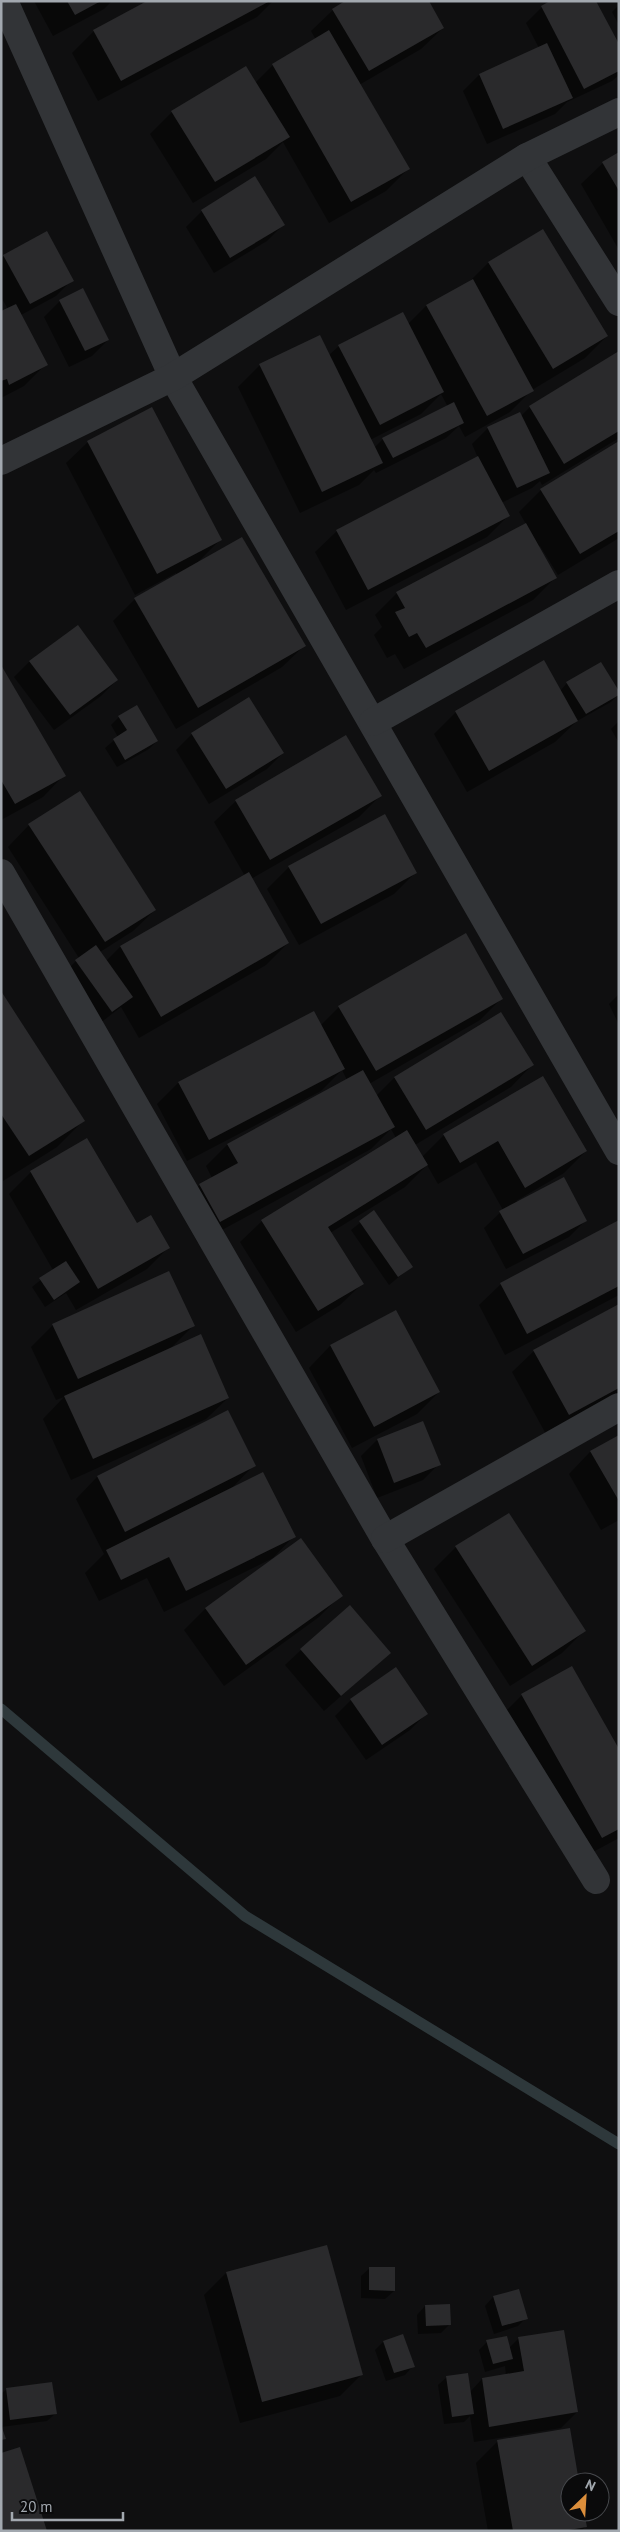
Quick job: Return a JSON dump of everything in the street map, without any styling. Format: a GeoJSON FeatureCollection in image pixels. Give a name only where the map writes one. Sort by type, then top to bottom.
{"type":"FeatureCollection","features":[{"type":"Feature","properties":{"kind":"street"},"geometry":{"type":"LineString","coordinates":[[4,1],[173,377],[619,1151]]}},
{"type":"Feature","properties":{"kind":"street"},"geometry":{"type":"LineString","coordinates":[[1,461],[173,377],[528,157],[619,112]]}},
{"type":"Feature","properties":{"kind":"street"},"geometry":{"type":"LineString","coordinates":[[528,157],[619,302]]}},
{"type":"Feature","properties":{"kind":"street"},"geometry":{"type":"LineString","coordinates":[[373,722],[619,584]]}},
{"type":"Feature","properties":{"kind":"street"},"geometry":{"type":"LineString","coordinates":[[1,873],[385,1539],[596,1880]]}},
{"type":"Feature","properties":{"kind":"street"},"geometry":{"type":"LineString","coordinates":[[385,1539],[619,1407]]}},
{"type":"Feature","properties":{"kind":"building"},"geometry":{"type":"Polygon","coordinates":[[[67,1],[101,1],[75,15],[67,1]]]}},
{"type":"Feature","properties":{"kind":"building"},"geometry":{"type":"Polygon","coordinates":[[[147,1],[270,1],[121,81],[93,30],[147,1]]]}},
{"type":"Feature","properties":{"kind":"building"},"geometry":{"type":"Polygon","coordinates":[[[345,1],[429,1],[444,28],[369,71],[332,9],[345,1]]]}},
{"type":"Feature","properties":{"kind":"building"},"geometry":{"type":"Polygon","coordinates":[[[550,1],[596,1],[619,44],[619,71],[584,89],[541,6],[550,1]]]}},
{"type":"Feature","properties":{"kind":"building"},"geometry":{"type":"Polygon","coordinates":[[[329,30],[410,169],[351,202],[272,64],[329,30]]]}},
{"type":"Feature","properties":{"kind":"building"},"geometry":{"type":"Polygon","coordinates":[[[547,43],[573,98],[503,129],[479,74],[547,43]]]}},
{"type":"Feature","properties":{"kind":"building"},"geometry":{"type":"Polygon","coordinates":[[[246,66],[290,137],[215,182],[171,111],[246,66]]]}},
{"type":"Feature","properties":{"kind":"building"},"geometry":{"type":"Polygon","coordinates":[[[619,152],[619,191],[602,162],[619,152]]]}},
{"type":"Feature","properties":{"kind":"building"},"geometry":{"type":"Polygon","coordinates":[[[255,176],[285,225],[230,258],[201,210],[255,176]]]}},
{"type":"Feature","properties":{"kind":"building"},"geometry":{"type":"Polygon","coordinates":[[[543,229],[608,336],[553,369],[488,262],[543,229]]]}},
{"type":"Feature","properties":{"kind":"building"},"geometry":{"type":"Polygon","coordinates":[[[47,231],[74,281],[30,304],[3,255],[47,231]]]}},
{"type":"Feature","properties":{"kind":"building"},"geometry":{"type":"Polygon","coordinates":[[[473,279],[534,391],[487,416],[426,305],[473,279]]]}},
{"type":"Feature","properties":{"kind":"building"},"geometry":{"type":"Polygon","coordinates":[[[83,288],[109,340],[85,351],[59,300],[83,288]]]}},
{"type":"Feature","properties":{"kind":"building"},"geometry":{"type":"Polygon","coordinates":[[[16,304],[48,365],[9,385],[7,379],[1,381],[1,311],[16,304]]]}},
{"type":"Feature","properties":{"kind":"building"},"geometry":{"type":"Polygon","coordinates":[[[403,312],[444,392],[380,425],[338,345],[403,312]]]}},
{"type":"Feature","properties":{"kind":"building"},"geometry":{"type":"Polygon","coordinates":[[[320,335],[383,463],[322,492],[259,364],[320,335]]]}},
{"type":"Feature","properties":{"kind":"building"},"geometry":{"type":"Polygon","coordinates":[[[619,351],[619,431],[564,464],[529,406],[619,351]]]}},
{"type":"Feature","properties":{"kind":"building"},"geometry":{"type":"Polygon","coordinates":[[[454,402],[464,423],[393,458],[382,438],[454,402]]]}},
{"type":"Feature","properties":{"kind":"building"},"geometry":{"type":"Polygon","coordinates":[[[152,407],[222,540],[157,574],[87,441],[152,407]]]}},
{"type":"Feature","properties":{"kind":"building"},"geometry":{"type":"Polygon","coordinates":[[[520,412],[550,473],[517,488],[487,427],[520,412]]]}},
{"type":"Feature","properties":{"kind":"building"},"geometry":{"type":"Polygon","coordinates":[[[619,441],[619,531],[580,554],[540,489],[619,441]]]}},
{"type":"Feature","properties":{"kind":"building"},"geometry":{"type":"Polygon","coordinates":[[[478,456],[510,516],[368,590],[336,530],[478,456]]]}},
{"type":"Feature","properties":{"kind":"building"},"geometry":{"type":"Polygon","coordinates":[[[526,523],[557,578],[426,648],[417,633],[409,637],[395,612],[405,608],[396,592],[526,523]]]}},
{"type":"Feature","properties":{"kind":"building"},"geometry":{"type":"Polygon","coordinates":[[[242,537],[306,646],[198,708],[134,598],[242,537]]]}},
{"type":"Feature","properties":{"kind":"building"},"geometry":{"type":"Polygon","coordinates":[[[78,625],[118,680],[70,715],[29,661],[78,625]]]}},
{"type":"Feature","properties":{"kind":"building"},"geometry":{"type":"Polygon","coordinates":[[[544,660],[578,721],[489,771],[455,711],[544,660]]]}},
{"type":"Feature","properties":{"kind":"building"},"geometry":{"type":"Polygon","coordinates":[[[601,662],[619,691],[619,695],[586,714],[566,682],[601,662]]]}},
{"type":"Feature","properties":{"kind":"building"},"geometry":{"type":"Polygon","coordinates":[[[1,665],[66,776],[15,804],[1,780],[1,665]]]}},
{"type":"Feature","properties":{"kind":"building"},"geometry":{"type":"Polygon","coordinates":[[[249,697],[284,753],[226,789],[191,733],[249,697]]]}},
{"type":"Feature","properties":{"kind":"building"},"geometry":{"type":"Polygon","coordinates":[[[137,705],[158,741],[125,760],[113,739],[127,730],[118,716],[137,705]]]}},
{"type":"Feature","properties":{"kind":"building"},"geometry":{"type":"Polygon","coordinates":[[[346,735],[382,796],[270,860],[235,800],[346,735]]]}},
{"type":"Feature","properties":{"kind":"building"},"geometry":{"type":"Polygon","coordinates":[[[80,791],[156,910],[105,942],[28,824],[80,791]]]}},
{"type":"Feature","properties":{"kind":"building"},"geometry":{"type":"Polygon","coordinates":[[[385,814],[417,873],[321,924],[288,866],[385,814]]]}},
{"type":"Feature","properties":{"kind":"building"},"geometry":{"type":"Polygon","coordinates":[[[249,872],[289,943],[161,1017],[120,946],[249,872]]]}},
{"type":"Feature","properties":{"kind":"building"},"geometry":{"type":"Polygon","coordinates":[[[466,933],[503,999],[376,1071],[338,1006],[466,933]]]}},
{"type":"Feature","properties":{"kind":"building"},"geometry":{"type":"Polygon","coordinates":[[[96,945],[133,997],[112,1012],[75,960],[96,945]]]}},
{"type":"Feature","properties":{"kind":"building"},"geometry":{"type":"Polygon","coordinates":[[[1,991],[85,1121],[29,1156],[1,1114],[1,991]]]}},
{"type":"Feature","properties":{"kind":"building"},"geometry":{"type":"Polygon","coordinates":[[[314,1011],[345,1069],[209,1140],[178,1082],[314,1011]]]}},
{"type":"Feature","properties":{"kind":"building"},"geometry":{"type":"Polygon","coordinates":[[[501,1012],[534,1065],[426,1130],[394,1077],[501,1012]]]}},
{"type":"Feature","properties":{"kind":"building"},"geometry":{"type":"Polygon","coordinates":[[[363,1070],[395,1127],[220,1222],[199,1184],[238,1163],[227,1144],[363,1070]]]}},
{"type":"Feature","properties":{"kind":"building"},"geometry":{"type":"Polygon","coordinates":[[[543,1076],[587,1151],[525,1188],[498,1141],[460,1163],[443,1134],[543,1076]]]}},
{"type":"Feature","properties":{"kind":"building"},"geometry":{"type":"Polygon","coordinates":[[[407,1130],[428,1165],[328,1227],[364,1284],[318,1311],[261,1220],[407,1130]]]}},
{"type":"Feature","properties":{"kind":"building"},"geometry":{"type":"Polygon","coordinates":[[[87,1138],[137,1223],[151,1215],[170,1248],[98,1289],[30,1171],[87,1138]]]}},
{"type":"Feature","properties":{"kind":"building"},"geometry":{"type":"Polygon","coordinates":[[[564,1177],[587,1221],[523,1254],[499,1211],[564,1177]]]}},
{"type":"Feature","properties":{"kind":"building"},"geometry":{"type":"Polygon","coordinates":[[[374,1210],[413,1267],[398,1277],[359,1221],[374,1210]]]}},
{"type":"Feature","properties":{"kind":"building"},"geometry":{"type":"Polygon","coordinates":[[[619,1220],[619,1286],[527,1334],[500,1283],[619,1220]]]}},
{"type":"Feature","properties":{"kind":"building"},"geometry":{"type":"Polygon","coordinates":[[[66,1261],[80,1282],[54,1300],[39,1278],[66,1261]]]}},
{"type":"Feature","properties":{"kind":"building"},"geometry":{"type":"Polygon","coordinates":[[[169,1271],[195,1326],[78,1379],[52,1324],[169,1271]]]}},
{"type":"Feature","properties":{"kind":"building"},"geometry":{"type":"Polygon","coordinates":[[[619,1304],[619,1388],[569,1415],[533,1350],[619,1304]]]}},
{"type":"Feature","properties":{"kind":"building"},"geometry":{"type":"Polygon","coordinates":[[[396,1310],[440,1392],[374,1427],[330,1345],[396,1310]]]}},
{"type":"Feature","properties":{"kind":"building"},"geometry":{"type":"Polygon","coordinates":[[[201,1334],[229,1398],[93,1459],[64,1396],[201,1334]]]}},
{"type":"Feature","properties":{"kind":"building"},"geometry":{"type":"Polygon","coordinates":[[[228,1410],[256,1466],[125,1532],[97,1476],[228,1410]]]}},
{"type":"Feature","properties":{"kind":"building"},"geometry":{"type":"Polygon","coordinates":[[[423,1421],[441,1465],[394,1483],[377,1439],[423,1421]]]}},
{"type":"Feature","properties":{"kind":"building"},"geometry":{"type":"Polygon","coordinates":[[[619,1435],[619,1501],[590,1451],[619,1435]]]}},
{"type":"Feature","properties":{"kind":"building"},"geometry":{"type":"Polygon","coordinates":[[[263,1472],[296,1537],[186,1591],[169,1557],[121,1580],[106,1550],[263,1472]]]}},
{"type":"Feature","properties":{"kind":"building"},"geometry":{"type":"Polygon","coordinates":[[[509,1513],[586,1631],[532,1666],[455,1546],[509,1513]]]}},
{"type":"Feature","properties":{"kind":"building"},"geometry":{"type":"Polygon","coordinates":[[[301,1538],[343,1596],[246,1665],[205,1608],[301,1538]]]}},
{"type":"Feature","properties":{"kind":"building"},"geometry":{"type":"Polygon","coordinates":[[[350,1605],[391,1653],[341,1696],[300,1649],[350,1605]]]}},
{"type":"Feature","properties":{"kind":"building"},"geometry":{"type":"Polygon","coordinates":[[[572,1666],[619,1749],[619,1829],[602,1838],[521,1694],[572,1666]]]}},
{"type":"Feature","properties":{"kind":"building"},"geometry":{"type":"Polygon","coordinates":[[[396,1667],[428,1714],[382,1745],[350,1699],[396,1667]]]}},
{"type":"Feature","properties":{"kind":"building"},"geometry":{"type":"Polygon","coordinates":[[[327,2245],[363,2375],[262,2402],[226,2272],[327,2245]]]}},
{"type":"Feature","properties":{"kind":"building"},"geometry":{"type":"Polygon","coordinates":[[[369,2267],[395,2267],[395,2291],[369,2290],[369,2267]]]}},
{"type":"Feature","properties":{"kind":"building"},"geometry":{"type":"Polygon","coordinates":[[[519,2289],[528,2319],[502,2326],[493,2296],[519,2289]]]}},
{"type":"Feature","properties":{"kind":"building"},"geometry":{"type":"Polygon","coordinates":[[[450,2304],[451,2325],[426,2326],[425,2305],[450,2304]]]}},
{"type":"Feature","properties":{"kind":"building"},"geometry":{"type":"Polygon","coordinates":[[[564,2330],[578,2412],[489,2427],[482,2378],[524,2371],[518,2337],[564,2330]]]}},
{"type":"Feature","properties":{"kind":"building"},"geometry":{"type":"Polygon","coordinates":[[[403,2334],[415,2367],[394,2373],[383,2341],[403,2334]]]}},
{"type":"Feature","properties":{"kind":"building"},"geometry":{"type":"Polygon","coordinates":[[[507,2336],[513,2359],[493,2364],[486,2340],[507,2336]]]}},
{"type":"Feature","properties":{"kind":"building"},"geometry":{"type":"Polygon","coordinates":[[[468,2373],[474,2414],[452,2417],[446,2376],[468,2373]]]}},
{"type":"Feature","properties":{"kind":"building"},"geometry":{"type":"Polygon","coordinates":[[[52,2382],[57,2414],[10,2420],[6,2388],[52,2382]]]}},
{"type":"Feature","properties":{"kind":"building"},"geometry":{"type":"Polygon","coordinates":[[[1,2425],[6,2439],[1,2440],[1,2425]]]}},
{"type":"Feature","properties":{"kind":"building"},"geometry":{"type":"Polygon","coordinates":[[[570,2428],[577,2472],[560,2472],[560,2522],[586,2522],[587,2527],[563,2531],[513,2531],[497,2440],[570,2428]]]}},
{"type":"Feature","properties":{"kind":"building"},"geometry":{"type":"Polygon","coordinates":[[[20,2447],[47,2531],[1,2531],[1,2453],[20,2447]]]}},
{"type":"Feature","properties":{"kind":"waterway"},"geometry":{"type":"LineString","coordinates":[[1,1709],[245,1916],[619,2144]]}}]}
